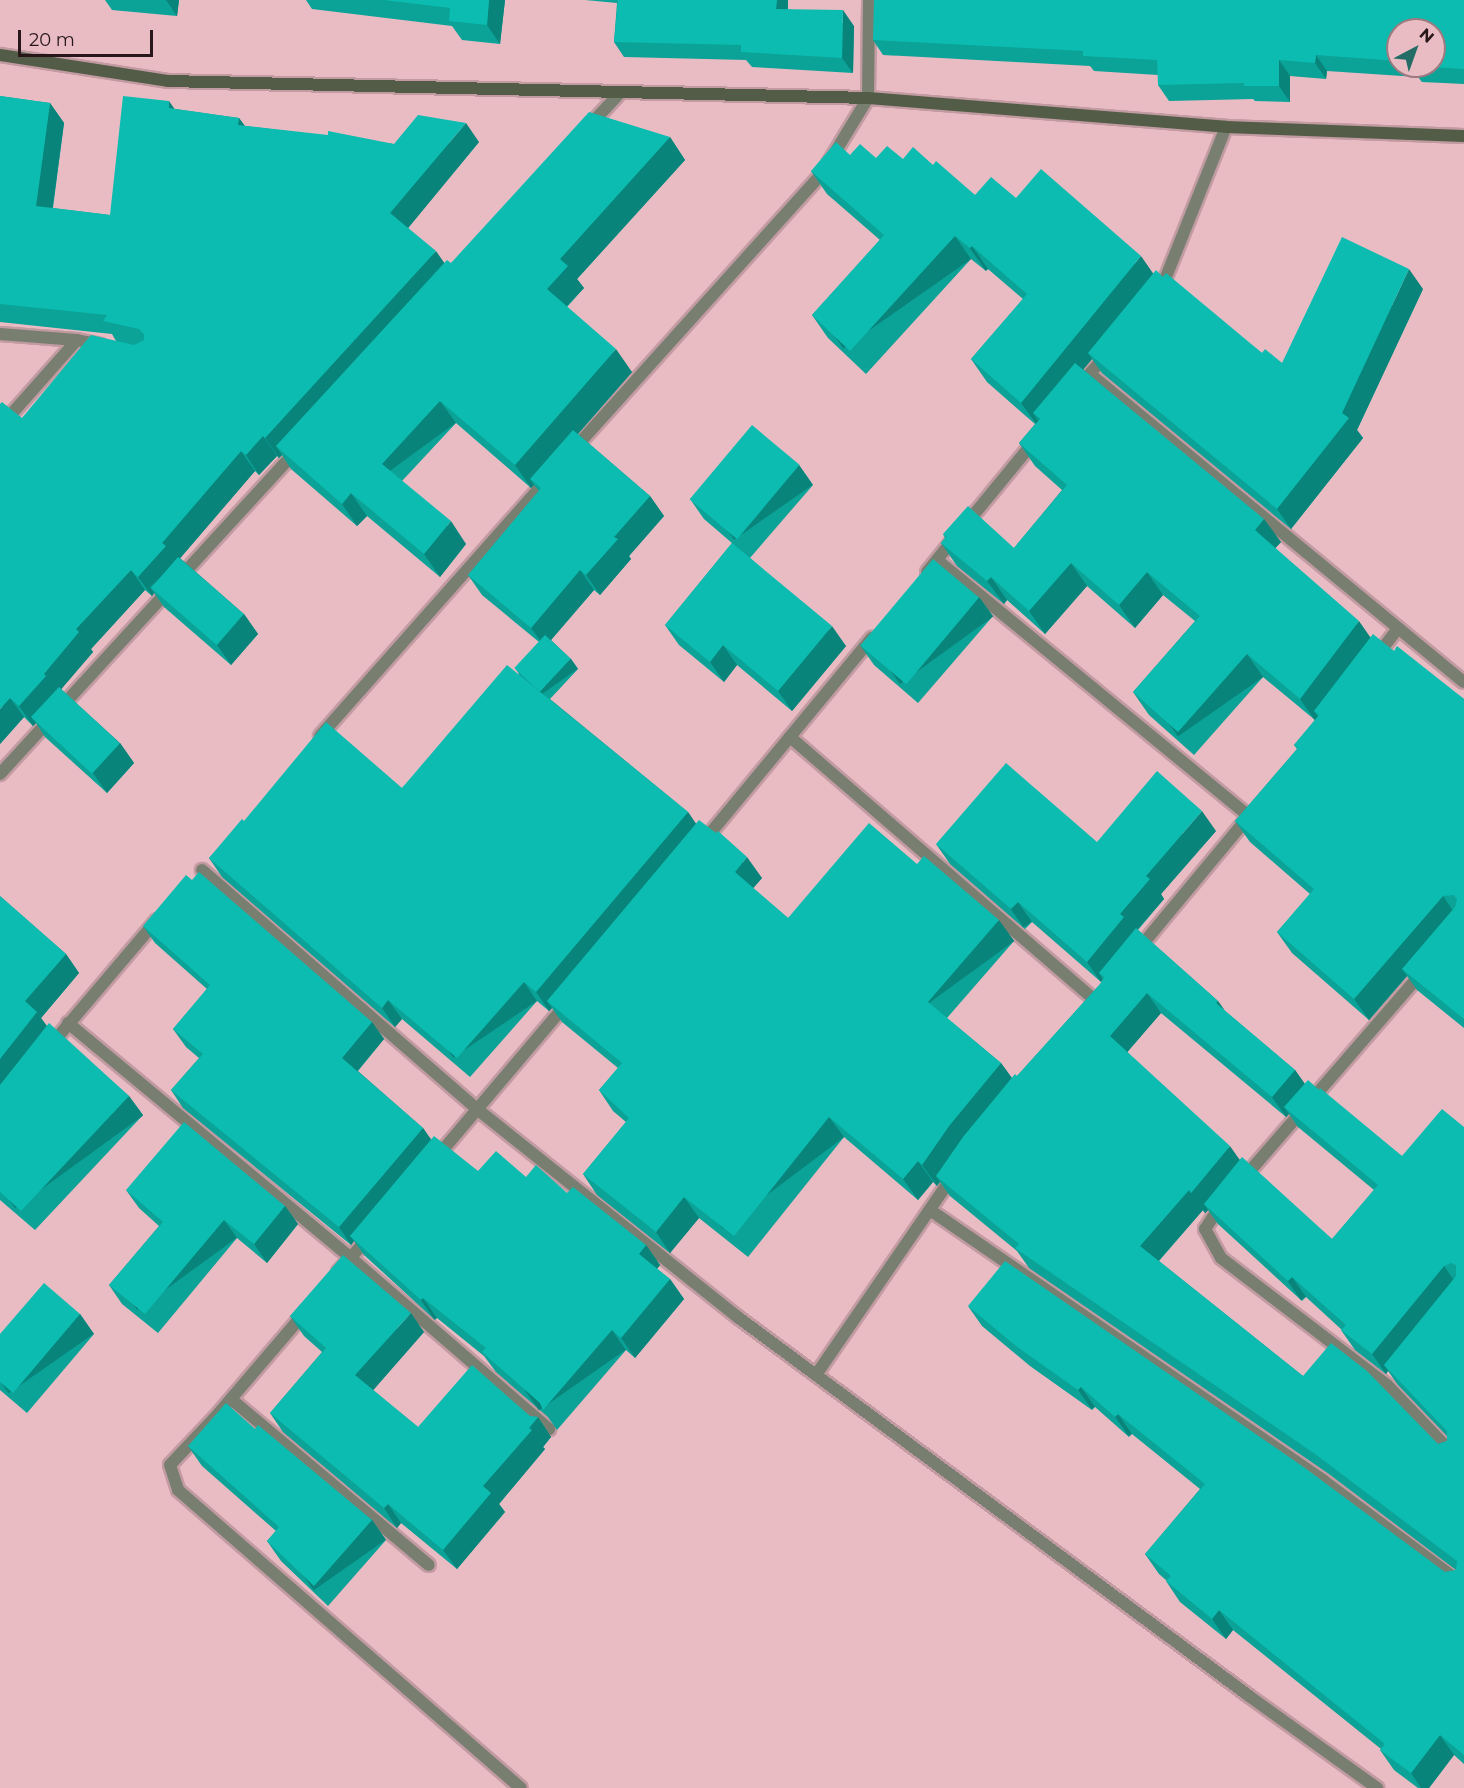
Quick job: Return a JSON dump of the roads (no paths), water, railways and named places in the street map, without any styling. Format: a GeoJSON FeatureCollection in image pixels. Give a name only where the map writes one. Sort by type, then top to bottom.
{"type":"FeatureCollection","features":[{"type":"Feature","properties":{"kind":"street"},"geometry":{"type":"LineString","coordinates":[[313,745],[561,463],[823,172],[868,98],[869,0]]}},
{"type":"Feature","properties":{"kind":"street"},"geometry":{"type":"LineString","coordinates":[[0,55],[168,81],[618,94],[868,98],[1226,127],[1464,136]]}},
{"type":"Feature","properties":{"kind":"street"},"geometry":{"type":"LineString","coordinates":[[579,138],[618,94]]}},
{"type":"Feature","properties":{"kind":"street"},"geometry":{"type":"LineString","coordinates":[[1155,295],[1163,286],[1226,127]]}},
{"type":"Feature","properties":{"kind":"street"},"geometry":{"type":"LineString","coordinates":[[0,334],[77,340],[108,347]]}},
{"type":"Feature","properties":{"kind":"street"},"geometry":{"type":"LineString","coordinates":[[0,427],[77,340]]}},
{"type":"Feature","properties":{"kind":"street"},"geometry":{"type":"LineString","coordinates":[[1068,400],[1112,347]]}},
{"type":"Feature","properties":{"kind":"street"},"geometry":{"type":"LineString","coordinates":[[1090,374],[1464,682]]}},
{"type":"Feature","properties":{"kind":"street"},"geometry":{"type":"LineString","coordinates":[[915,586],[1046,427]]}},
{"type":"Feature","properties":{"kind":"street"},"geometry":{"type":"LineString","coordinates":[[0,774],[308,437]]}},
{"type":"Feature","properties":{"kind":"street"},"geometry":{"type":"LineString","coordinates":[[937,560],[1253,812],[1126,963]]}},
{"type":"Feature","properties":{"kind":"street"},"geometry":{"type":"LineString","coordinates":[[1371,664],[1398,628]]}},
{"type":"Feature","properties":{"kind":"street"},"geometry":{"type":"LineString","coordinates":[[694,853],[878,630]]}},
{"type":"Feature","properties":{"kind":"street"},"geometry":{"type":"LineString","coordinates":[[790,737],[1096,1000]]}},
{"type":"Feature","properties":{"kind":"street"},"geometry":{"type":"LineString","coordinates":[[202,870],[477,1109],[816,1375],[1377,1788]]}},
{"type":"Feature","properties":{"kind":"street"},"geometry":{"type":"LineString","coordinates":[[41,1057],[163,914]]}},
{"type":"Feature","properties":{"kind":"street"},"geometry":{"type":"LineString","coordinates":[[1433,959],[1218,1208],[1205,1228],[1221,1258],[1391,1380],[1455,1456]]}},
{"type":"Feature","properties":{"kind":"street"},"geometry":{"type":"LineString","coordinates":[[425,1170],[575,994]]}},
{"type":"Feature","properties":{"kind":"street"},"geometry":{"type":"LineString","coordinates":[[68,1023],[351,1258],[549,1430]]}},
{"type":"Feature","properties":{"kind":"street"},"geometry":{"type":"LineString","coordinates":[[816,1375],[963,1162]]}},
{"type":"Feature","properties":{"kind":"street"},"geometry":{"type":"LineString","coordinates":[[930,1210],[1324,1481],[1464,1584]]}},
{"type":"Feature","properties":{"kind":"street"},"geometry":{"type":"LineString","coordinates":[[328,1284],[373,1232]]}},
{"type":"Feature","properties":{"kind":"street"},"geometry":{"type":"LineString","coordinates":[[314,1302],[231,1399],[170,1465],[178,1490],[521,1788]]}},
{"type":"Feature","properties":{"kind":"street"},"geometry":{"type":"LineString","coordinates":[[231,1399],[429,1565]]}}]}
